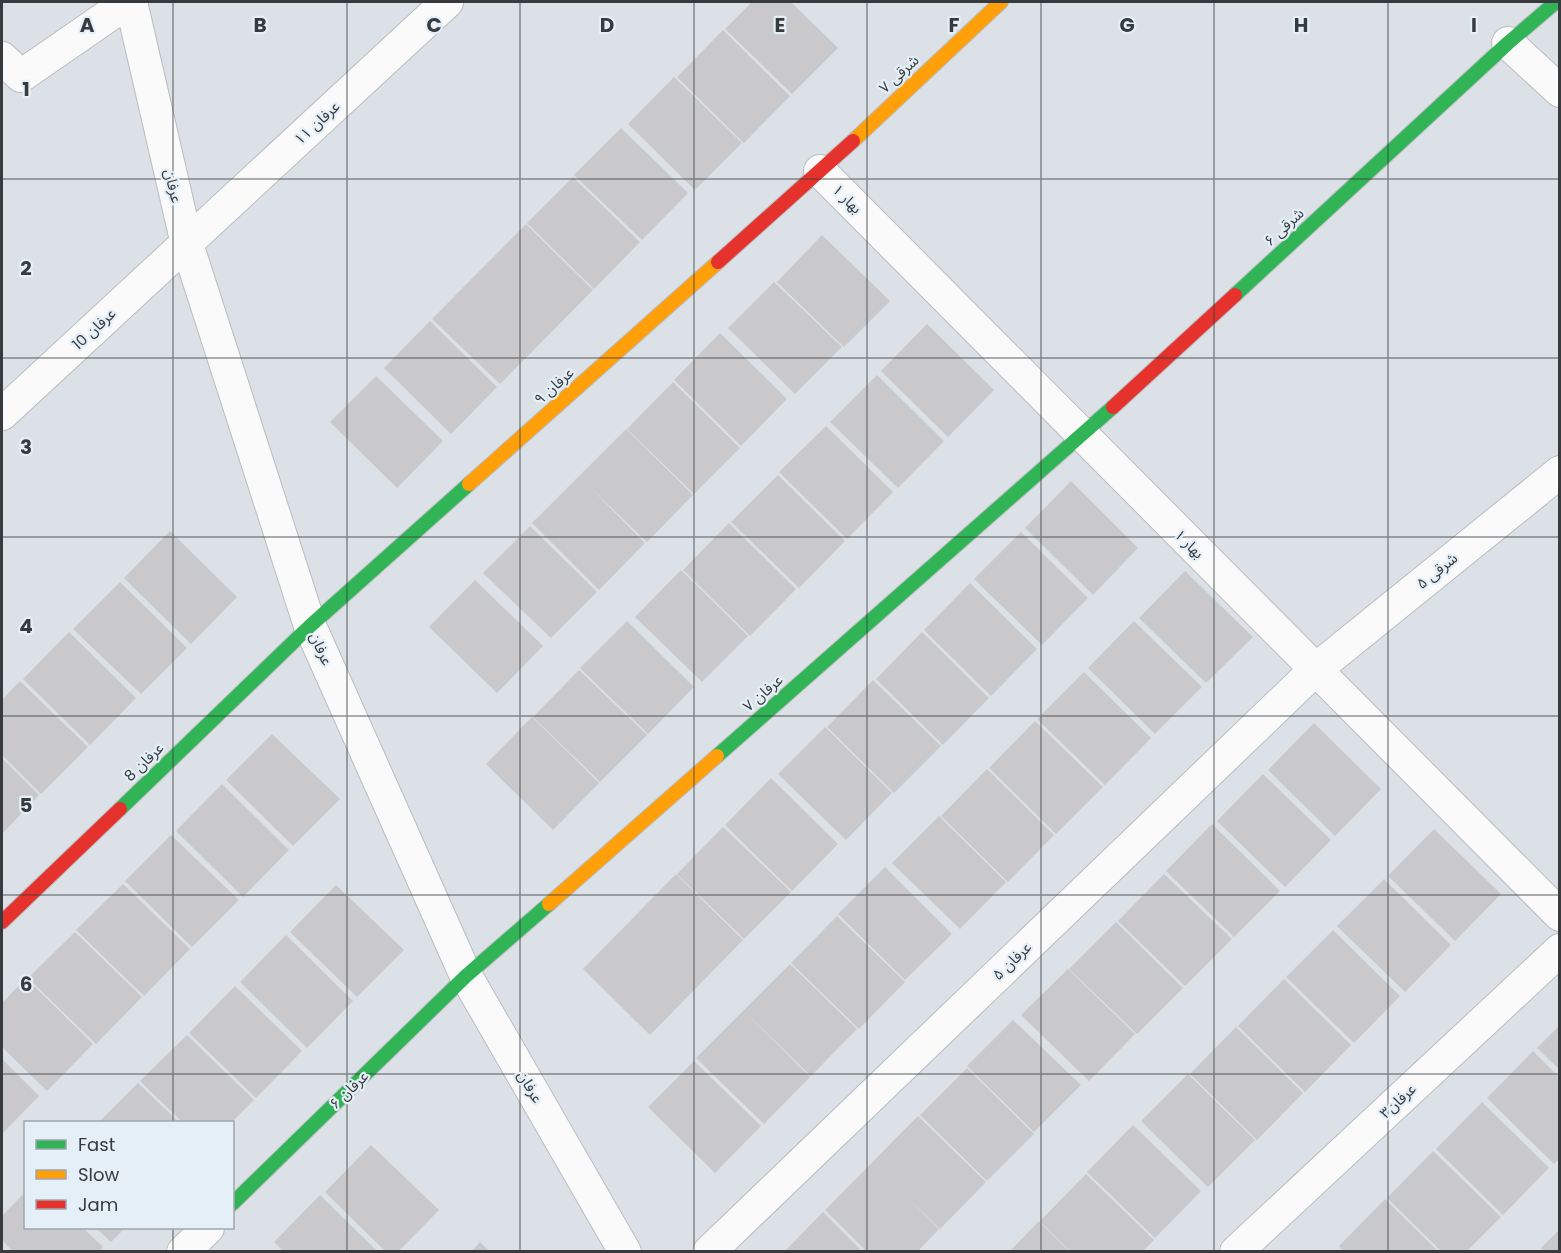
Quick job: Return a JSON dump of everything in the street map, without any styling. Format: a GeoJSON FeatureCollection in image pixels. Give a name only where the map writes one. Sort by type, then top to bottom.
{"type":"FeatureCollection","features":[{"type":"Feature","properties":{"kind":"street"},"geometry":{"type":"LineString","coordinates":[[2,58],[21,76],[130,2]]}},
{"type":"Feature","properties":{"kind":"street","name":"عرفان"},"geometry":{"type":"LineString","coordinates":[[130,2],[186,244],[310,626],[466,976],[624,1251]]}},
{"type":"Feature","properties":{"kind":"street","name":"عرفان ۱۱"},"geometry":{"type":"LineString","coordinates":[[186,244],[447,2]]}},
{"type":"Feature","properties":{"kind":"street","name":"شرقی ۷"},"geometry":{"type":"LineString","coordinates":[[820,171],[1000,2]]}},
{"type":"Feature","properties":{"kind":"street","name":"شرقی ۶"},"geometry":{"type":"LineString","coordinates":[[1082,436],[1508,43],[1556,2]]}},
{"type":"Feature","properties":{"kind":"street"},"geometry":{"type":"LineString","coordinates":[[1508,43],[1560,91]]}},
{"type":"Feature","properties":{"kind":"street","name":"بهار ۱"},"geometry":{"type":"LineString","coordinates":[[820,171],[1560,915]]}},
{"type":"Feature","properties":{"kind":"street","name":"عرفان ۹"},"geometry":{"type":"LineString","coordinates":[[310,626],[820,171]]}},
{"type":"Feature","properties":{"kind":"street","name":"عرفان 10"},"geometry":{"type":"LineString","coordinates":[[2,414],[186,244]]}},
{"type":"Feature","properties":{"kind":"street","name":"عرفان ۷"},"geometry":{"type":"LineString","coordinates":[[466,976],[1082,436]]}},
{"type":"Feature","properties":{"kind":"street","name":"شرقی ۵"},"geometry":{"type":"LineString","coordinates":[[1315,670],[1560,472]]}},
{"type":"Feature","properties":{"kind":"street","name":"عرفان 8"},"geometry":{"type":"LineString","coordinates":[[2,922],[310,626]]}},
{"type":"Feature","properties":{"kind":"street","name":"عرفان ۵"},"geometry":{"type":"LineString","coordinates":[[709,1251],[1315,670]]}},
{"type":"Feature","properties":{"kind":"street","name":"عرفان۳"},"geometry":{"type":"LineString","coordinates":[[1236,1251],[1560,950]]}},
{"type":"Feature","properties":{"kind":"street","name":"عرفان ۶"},"geometry":{"type":"LineString","coordinates":[[234,1202],[466,976]]}},
{"type":"Feature","properties":{"kind":"street"},"geometry":{"type":"LineString","coordinates":[[183,1251],[206,1229]]}},
{"type":"Feature","properties":{"kind":"building"},"geometry":{"type":"Polygon","coordinates":[[[752,2],[791,2],[838,48],[792,94],[725,29],[752,2]]]}},
{"type":"Feature","properties":{"kind":"building"},"geometry":{"type":"Polygon","coordinates":[[[723,30],[790,96],[744,143],[677,77],[723,30]]]}},
{"type":"Feature","properties":{"kind":"building"},"geometry":{"type":"Polygon","coordinates":[[[674,77],[742,143],[695,190],[628,124],[674,77]]]}},
{"type":"Feature","properties":{"kind":"building"},"geometry":{"type":"Polygon","coordinates":[[[621,128],[688,193],[642,240],[574,175],[621,128]]]}},
{"type":"Feature","properties":{"kind":"building"},"geometry":{"type":"Polygon","coordinates":[[[573,177],[640,242],[594,289],[527,223],[573,177]]]}},
{"type":"Feature","properties":{"kind":"building"},"geometry":{"type":"Polygon","coordinates":[[[526,224],[593,290],[500,384],[432,319],[526,224]]]}},
{"type":"Feature","properties":{"kind":"building"},"geometry":{"type":"Polygon","coordinates":[[[822,235],[890,301],[844,347],[777,282],[822,235]]]}},
{"type":"Feature","properties":{"kind":"building"},"geometry":{"type":"Polygon","coordinates":[[[774,282],[842,347],[795,394],[728,328],[774,282]]]}},
{"type":"Feature","properties":{"kind":"building"},"geometry":{"type":"Polygon","coordinates":[[[430,321],[497,387],[451,434],[384,368],[430,321]]]}},
{"type":"Feature","properties":{"kind":"building"},"geometry":{"type":"Polygon","coordinates":[[[927,324],[994,390],[948,437],[881,371],[927,324]]]}},
{"type":"Feature","properties":{"kind":"building"},"geometry":{"type":"Polygon","coordinates":[[[720,333],[787,399],[741,446],[674,380],[720,333]]]}},
{"type":"Feature","properties":{"kind":"building"},"geometry":{"type":"Polygon","coordinates":[[[877,375],[944,441],[898,488],[830,422],[877,375]]]}},
{"type":"Feature","properties":{"kind":"building"},"geometry":{"type":"Polygon","coordinates":[[[376,376],[443,441],[397,488],[330,422],[376,376]]]}},
{"type":"Feature","properties":{"kind":"building"},"geometry":{"type":"Polygon","coordinates":[[[673,382],[740,448],[694,494],[627,429],[673,382]]]}},
{"type":"Feature","properties":{"kind":"building"},"geometry":{"type":"Polygon","coordinates":[[[826,426],[893,492],[847,539],[779,472],[826,426]]]}},
{"type":"Feature","properties":{"kind":"building"},"geometry":{"type":"Polygon","coordinates":[[[626,429],[693,495],[647,542],[590,487],[645,543],[599,590],[532,523],[626,429]]]}},
{"type":"Feature","properties":{"kind":"building"},"geometry":{"type":"Polygon","coordinates":[[[778,475],[845,541],[799,588],[731,522],[778,475]]]}},
{"type":"Feature","properties":{"kind":"building"},"geometry":{"type":"Polygon","coordinates":[[[1071,481],[1138,548],[1093,595],[1025,528],[1071,481]]]}},
{"type":"Feature","properties":{"kind":"building"},"geometry":{"type":"Polygon","coordinates":[[[729,523],[796,589],[750,636],[683,570],[729,523]]]}},
{"type":"Feature","properties":{"kind":"building"},"geometry":{"type":"Polygon","coordinates":[[[530,526],[597,592],[551,638],[483,573],[530,526]]]}},
{"type":"Feature","properties":{"kind":"building"},"geometry":{"type":"Polygon","coordinates":[[[170,531],[237,597],[191,644],[124,578],[170,531]]]}},
{"type":"Feature","properties":{"kind":"building"},"geometry":{"type":"Polygon","coordinates":[[[1021,532],[1088,598],[1042,645],[974,579],[1021,532]]]}},
{"type":"Feature","properties":{"kind":"building"},"geometry":{"type":"Polygon","coordinates":[[[681,570],[748,636],[702,682],[635,617],[681,570]]]}},
{"type":"Feature","properties":{"kind":"building"},"geometry":{"type":"Polygon","coordinates":[[[1185,571],[1253,637],[1206,683],[1139,618],[1185,571]]]}},
{"type":"Feature","properties":{"kind":"building"},"geometry":{"type":"Polygon","coordinates":[[[475,580],[543,646],[497,693],[429,627],[475,580]]]}},
{"type":"Feature","properties":{"kind":"building"},"geometry":{"type":"Polygon","coordinates":[[[120,582],[187,648],[141,694],[73,629],[120,582]]]}},
{"type":"Feature","properties":{"kind":"building"},"geometry":{"type":"Polygon","coordinates":[[[970,583],[1037,649],[991,696],[924,630],[970,583]]]}},
{"type":"Feature","properties":{"kind":"building"},"geometry":{"type":"Polygon","coordinates":[[[627,621],[694,687],[648,734],[580,668],[627,621]]]}},
{"type":"Feature","properties":{"kind":"building"},"geometry":{"type":"Polygon","coordinates":[[[1134,621],[1202,687],[1155,734],[1088,668],[1134,621]]]}},
{"type":"Feature","properties":{"kind":"building"},"geometry":{"type":"Polygon","coordinates":[[[69,632],[136,698],[90,745],[23,679],[69,632]]]}},
{"type":"Feature","properties":{"kind":"building"},"geometry":{"type":"Polygon","coordinates":[[[922,632],[989,698],[943,745],[876,679],[922,632]]]}},
{"type":"Feature","properties":{"kind":"building"},"geometry":{"type":"Polygon","coordinates":[[[579,670],[647,735],[600,782],[533,717],[579,670]]]}},
{"type":"Feature","properties":{"kind":"building"},"geometry":{"type":"Polygon","coordinates":[[[1084,672],[1151,738],[1105,785],[1037,719],[1084,672]]]}},
{"type":"Feature","properties":{"kind":"building"},"geometry":{"type":"Polygon","coordinates":[[[873,680],[941,746],[894,793],[827,727],[873,680]]]}},
{"type":"Feature","properties":{"kind":"building"},"geometry":{"type":"Polygon","coordinates":[[[20,681],[88,747],[41,794],[2,755],[2,700],[20,681]]]}},
{"type":"Feature","properties":{"kind":"building"},"geometry":{"type":"Polygon","coordinates":[[[532,717],[599,783],[553,830],[486,764],[532,717]]]}},
{"type":"Feature","properties":{"kind":"building"},"geometry":{"type":"Polygon","coordinates":[[[1035,721],[1103,787],[1056,834],[989,768],[1035,721]]]}},
{"type":"Feature","properties":{"kind":"building"},"geometry":{"type":"Polygon","coordinates":[[[1314,723],[1381,789],[1335,836],[1268,770],[1314,723]]]}},
{"type":"Feature","properties":{"kind":"building"},"geometry":{"type":"Polygon","coordinates":[[[825,727],[892,793],[846,840],[778,774],[825,727]]]}},
{"type":"Feature","properties":{"kind":"building"},"geometry":{"type":"Polygon","coordinates":[[[272,734],[340,799],[293,846],[226,780],[272,734]]]}},
{"type":"Feature","properties":{"kind":"building"},"geometry":{"type":"Polygon","coordinates":[[[2,758],[39,795],[2,834],[2,758]]]}},
{"type":"Feature","properties":{"kind":"building"},"geometry":{"type":"Polygon","coordinates":[[[987,769],[1054,835],[1008,882],[941,816],[987,769]]]}},
{"type":"Feature","properties":{"kind":"building"},"geometry":{"type":"Polygon","coordinates":[[[1263,774],[1331,840],[1285,887],[1217,821],[1263,774]]]}},
{"type":"Feature","properties":{"kind":"building"},"geometry":{"type":"Polygon","coordinates":[[[771,778],[838,844],[792,891],[725,825],[771,778]]]}},
{"type":"Feature","properties":{"kind":"building"},"geometry":{"type":"Polygon","coordinates":[[[222,784],[289,850],[243,897],[176,831],[222,784]]]}},
{"type":"Feature","properties":{"kind":"building"},"geometry":{"type":"Polygon","coordinates":[[[939,816],[1006,882],[960,929],[892,863],[939,816]]]}},
{"type":"Feature","properties":{"kind":"building"},"geometry":{"type":"Polygon","coordinates":[[[1212,824],[1280,891],[1234,937],[1166,871],[1212,824]]]}},
{"type":"Feature","properties":{"kind":"building"},"geometry":{"type":"Polygon","coordinates":[[[723,827],[791,892],[744,939],[677,874],[723,827]]]}},
{"type":"Feature","properties":{"kind":"building"},"geometry":{"type":"Polygon","coordinates":[[[1434,829],[1501,894],[1455,941],[1388,876],[1434,829]]]}},
{"type":"Feature","properties":{"kind":"building"},"geometry":{"type":"Polygon","coordinates":[[[171,835],[239,900],[192,947],[125,881],[171,835]]]}},
{"type":"Feature","properties":{"kind":"building"},"geometry":{"type":"Polygon","coordinates":[[[885,867],[952,934],[905,980],[838,914],[885,867]]]}},
{"type":"Feature","properties":{"kind":"building"},"geometry":{"type":"Polygon","coordinates":[[[676,874],[743,940],[650,1035],[583,969],[676,874]]]}},
{"type":"Feature","properties":{"kind":"building"},"geometry":{"type":"Polygon","coordinates":[[[1164,874],[1232,939],[1185,986],[1118,921],[1164,874]]]}},
{"type":"Feature","properties":{"kind":"building"},"geometry":{"type":"Polygon","coordinates":[[[1384,879],[1451,945],[1405,992],[1337,926],[1384,879]]]}},
{"type":"Feature","properties":{"kind":"building"},"geometry":{"type":"Polygon","coordinates":[[[123,884],[190,949],[144,996],[76,930],[123,884]]]}},
{"type":"Feature","properties":{"kind":"building"},"geometry":{"type":"Polygon","coordinates":[[[336,885],[404,950],[357,997],[290,932],[336,885]]]}},
{"type":"Feature","properties":{"kind":"building"},"geometry":{"type":"Polygon","coordinates":[[[837,916],[905,982],[859,1029],[791,963],[837,916]]]}},
{"type":"Feature","properties":{"kind":"building"},"geometry":{"type":"Polygon","coordinates":[[[1116,922],[1183,988],[1137,1034],[1069,969],[1116,922]]]}},
{"type":"Feature","properties":{"kind":"building"},"geometry":{"type":"Polygon","coordinates":[[[1333,930],[1400,996],[1354,1043],[1286,977],[1333,930]]]}},
{"type":"Feature","properties":{"kind":"building"},"geometry":{"type":"Polygon","coordinates":[[[75,932],[142,997],[96,1044],[28,978],[75,932]]]}},
{"type":"Feature","properties":{"kind":"building"},"geometry":{"type":"Polygon","coordinates":[[[286,935],[353,1001],[307,1048],[240,982],[286,935]]]}},
{"type":"Feature","properties":{"kind":"building"},"geometry":{"type":"Polygon","coordinates":[[[790,964],[857,1029],[811,1076],[745,1012],[810,1077],[764,1124],[696,1058],[790,964]]]}},
{"type":"Feature","properties":{"kind":"building"},"geometry":{"type":"Polygon","coordinates":[[[1068,969],[1135,1034],[1089,1081],[1021,1015],[1068,969]]]}},
{"type":"Feature","properties":{"kind":"building"},"geometry":{"type":"Polygon","coordinates":[[[26,978],[93,1044],[47,1091],[2,1047],[2,1003],[26,978]]]}},
{"type":"Feature","properties":{"kind":"building"},"geometry":{"type":"Polygon","coordinates":[[[1284,979],[1351,1045],[1305,1092],[1238,1026],[1284,979]]]}},
{"type":"Feature","properties":{"kind":"building"},"geometry":{"type":"Polygon","coordinates":[[[235,986],[302,1051],[256,1098],[189,1033],[235,986]]]}},
{"type":"Feature","properties":{"kind":"building"},"geometry":{"type":"Polygon","coordinates":[[[1013,1020],[1081,1085],[1034,1132],[967,1066],[1013,1020]]]}},
{"type":"Feature","properties":{"kind":"building"},"geometry":{"type":"Polygon","coordinates":[[[1560,1025],[1560,1070],[1537,1048],[1560,1025]]]}},
{"type":"Feature","properties":{"kind":"building"},"geometry":{"type":"Polygon","coordinates":[[[1236,1027],[1303,1093],[1257,1140],[1190,1074],[1236,1027]]]}},
{"type":"Feature","properties":{"kind":"building"},"geometry":{"type":"Polygon","coordinates":[[[187,1035],[254,1100],[233,1121],[181,1121],[140,1081],[187,1035]]]}},
{"type":"Feature","properties":{"kind":"building"},"geometry":{"type":"Polygon","coordinates":[[[1533,1051],[1560,1078],[1560,1158],[1554,1164],[1487,1098],[1533,1051]]]}},
{"type":"Feature","properties":{"kind":"building"},"geometry":{"type":"Polygon","coordinates":[[[2,1059],[39,1096],[2,1134],[2,1059]]]}},
{"type":"Feature","properties":{"kind":"building"},"geometry":{"type":"Polygon","coordinates":[[[694,1061],[761,1126],[715,1173],[648,1107],[694,1061]]]}},
{"type":"Feature","properties":{"kind":"building"},"geometry":{"type":"Polygon","coordinates":[[[967,1068],[1034,1134],[987,1181],[920,1115],[967,1068]]]}},
{"type":"Feature","properties":{"kind":"building"},"geometry":{"type":"Polygon","coordinates":[[[1188,1074],[1255,1140],[1208,1187],[1141,1121],[1188,1074]]]}},
{"type":"Feature","properties":{"kind":"building"},"geometry":{"type":"Polygon","coordinates":[[[138,1083],[178,1121],[100,1121],[138,1083]]]}},
{"type":"Feature","properties":{"kind":"building"},"geometry":{"type":"Polygon","coordinates":[[[1482,1102],[1549,1168],[1503,1215],[1436,1149],[1482,1102]]]}},
{"type":"Feature","properties":{"kind":"building"},"geometry":{"type":"Polygon","coordinates":[[[918,1116],[986,1182],[940,1229],[907,1197],[939,1229],[917,1252],[867,1252],[825,1210],[918,1116]]]}},
{"type":"Feature","properties":{"kind":"building"},"geometry":{"type":"Polygon","coordinates":[[[1133,1125],[1201,1191],[1155,1238],[1087,1172],[1133,1125]]]}},
{"type":"Feature","properties":{"kind":"building"},"geometry":{"type":"Polygon","coordinates":[[[371,1145],[439,1210],[398,1252],[386,1252],[325,1192],[371,1145]]]}},
{"type":"Feature","properties":{"kind":"building"},"geometry":{"type":"Polygon","coordinates":[[[1433,1151],[1501,1217],[1466,1252],[1442,1252],[1387,1198],[1433,1151]]]}},
{"type":"Feature","properties":{"kind":"building"},"geometry":{"type":"Polygon","coordinates":[[[1086,1174],[1154,1240],[1142,1252],[1071,1252],[1040,1221],[1086,1174]]]}},
{"type":"Feature","properties":{"kind":"building"},"geometry":{"type":"Polygon","coordinates":[[[24,1193],[24,1229],[84,1229],[103,1247],[99,1252],[13,1252],[2,1240],[2,1216],[24,1193]]]}},
{"type":"Feature","properties":{"kind":"building"},"geometry":{"type":"Polygon","coordinates":[[[320,1195],[378,1252],[284,1252],[274,1242],[320,1195]]]}},
{"type":"Feature","properties":{"kind":"building"},"geometry":{"type":"Polygon","coordinates":[[[1385,1199],[1439,1252],[1344,1252],[1339,1246],[1385,1199]]]}},
{"type":"Feature","properties":{"kind":"building"},"geometry":{"type":"Polygon","coordinates":[[[823,1212],[863,1252],[784,1252],[823,1212]]]}},
{"type":"Feature","properties":{"kind":"building"},"geometry":{"type":"Polygon","coordinates":[[[1039,1221],[1070,1252],[1009,1252],[1039,1221]]]}},
{"type":"Feature","properties":{"kind":"building"},"geometry":{"type":"Polygon","coordinates":[[[97,1229],[124,1229],[111,1242],[97,1229]]]}},
{"type":"Feature","properties":{"kind":"building"},"geometry":{"type":"Polygon","coordinates":[[[1560,1229],[1560,1252],[1544,1252],[1541,1248],[1560,1229]]]}},
{"type":"Feature","properties":{"kind":"building"},"geometry":{"type":"Polygon","coordinates":[[[480,1242],[490,1252],[471,1252],[480,1242]]]}},
{"type":"Feature","properties":{"kind":"traffic: fast"},"geometry":{"type":"LineString","coordinates":[[1235,295],[1508,43],[1556,2]]}},
{"type":"Feature","properties":{"kind":"traffic: fast"},"geometry":{"type":"LineString","coordinates":[[717,756],[1113,407]]}},
{"type":"Feature","properties":{"kind":"traffic: fast"},"geometry":{"type":"LineString","coordinates":[[120,809],[310,626],[469,484]]}},
{"type":"Feature","properties":{"kind":"traffic: fast"},"geometry":{"type":"LineString","coordinates":[[234,1202],[466,976],[549,904]]}},
{"type":"Feature","properties":{"kind":"traffic: slow"},"geometry":{"type":"LineString","coordinates":[[853,141],[1001,2]]}},
{"type":"Feature","properties":{"kind":"traffic: slow"},"geometry":{"type":"LineString","coordinates":[[469,484],[718,262]]}},
{"type":"Feature","properties":{"kind":"traffic: slow"},"geometry":{"type":"LineString","coordinates":[[549,904],[717,756]]}},
{"type":"Feature","properties":{"kind":"traffic: jam"},"geometry":{"type":"LineString","coordinates":[[718,262],[853,141]]}},
{"type":"Feature","properties":{"kind":"traffic: jam"},"geometry":{"type":"LineString","coordinates":[[1113,407],[1235,295]]}},
{"type":"Feature","properties":{"kind":"traffic: jam"},"geometry":{"type":"LineString","coordinates":[[2,922],[120,809]]}}]}
